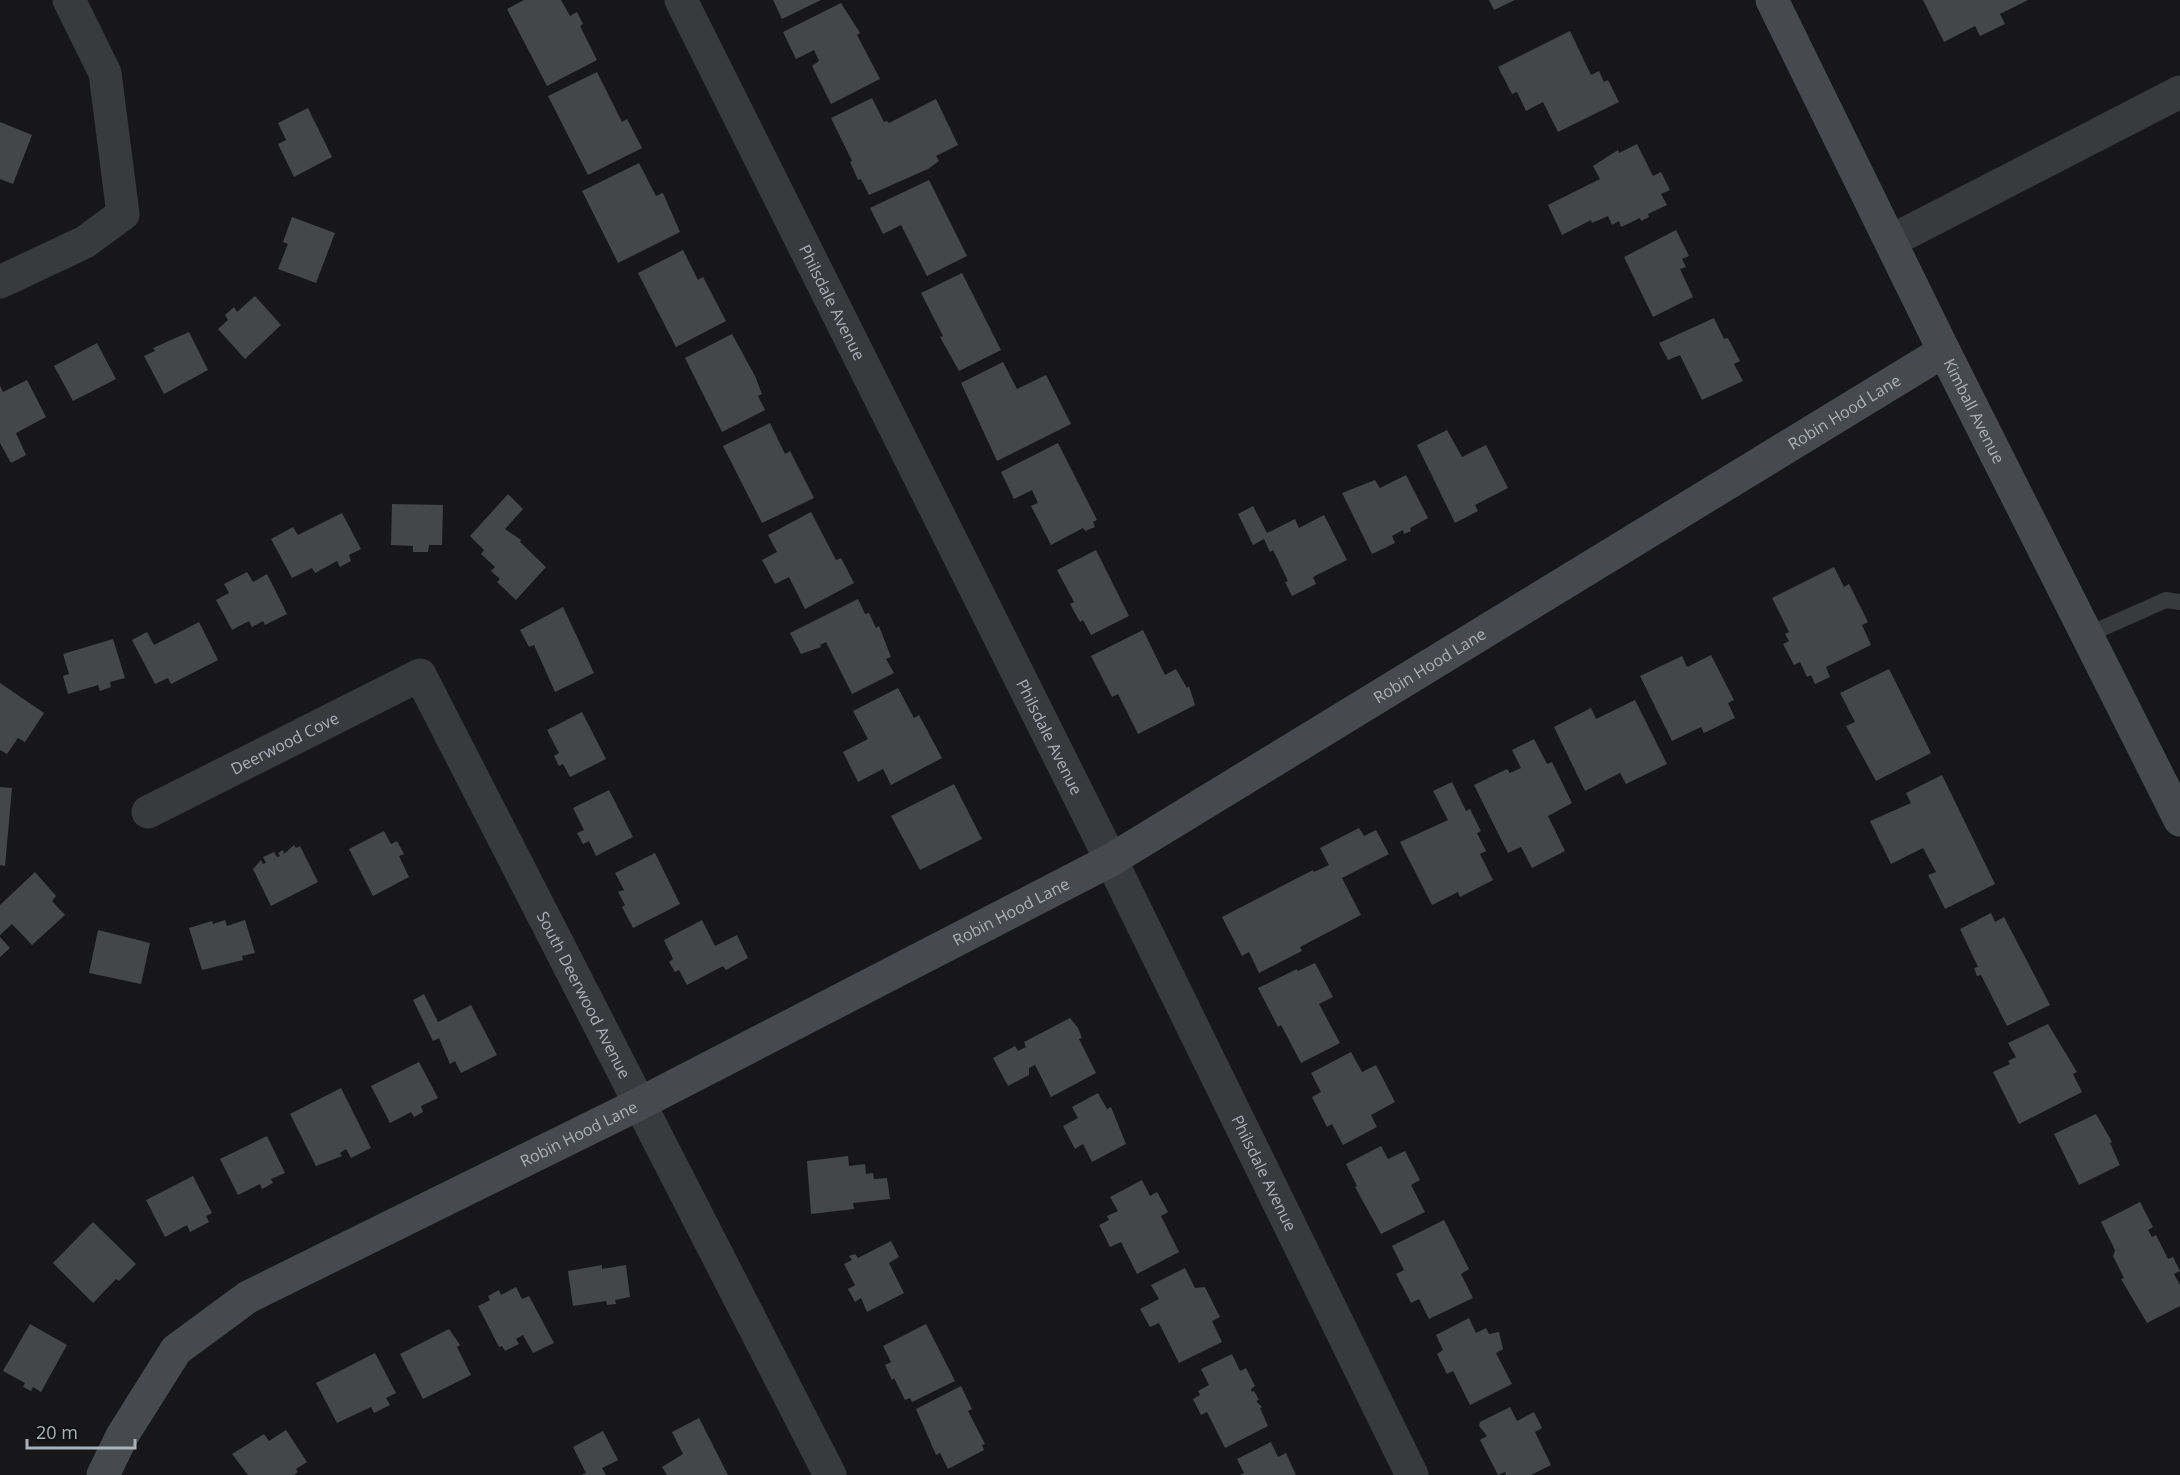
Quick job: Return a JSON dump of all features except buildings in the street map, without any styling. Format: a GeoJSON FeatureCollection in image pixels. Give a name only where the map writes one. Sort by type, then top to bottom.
{"type":"FeatureCollection","features":[{"type":"Feature","properties":{"kind":"street"},"geometry":{"type":"LineString","coordinates":[[0,282],[85,242],[123,214],[105,73],[69,0]]}},
{"type":"Feature","properties":{"kind":"street","name":"Philsdale Avenue"},"geometry":{"type":"LineString","coordinates":[[681,0],[1111,860],[1412,1475]]}},
{"type":"Feature","properties":{"kind":"street","name":"Kimball Avenue"},"geometry":{"type":"LineString","coordinates":[[1772,0],[1944,351],[2180,820]]}},
{"type":"Feature","properties":{"kind":"street"},"geometry":{"type":"LineString","coordinates":[[1891,241],[2180,92]]}},
{"type":"Feature","properties":{"kind":"street","name":"Robin Hood Lane"},"geometry":{"type":"LineString","coordinates":[[103,1475],[122,1436],[176,1350],[248,1297],[639,1104],[1111,860],[1944,351]]}},
{"type":"Feature","properties":{"kind":"street","name":"Deerwood Cove"},"geometry":{"type":"LineString","coordinates":[[148,812],[420,675]]}},
{"type":"Feature","properties":{"kind":"street","name":"South Deerwood Avenue"},"geometry":{"type":"LineString","coordinates":[[420,675],[831,1475]]}},
{"type":"Feature","properties":{"kind":"lane"},"geometry":{"type":"LineString","coordinates":[[2087,635],[2166,600],[2180,602]]}}]}
